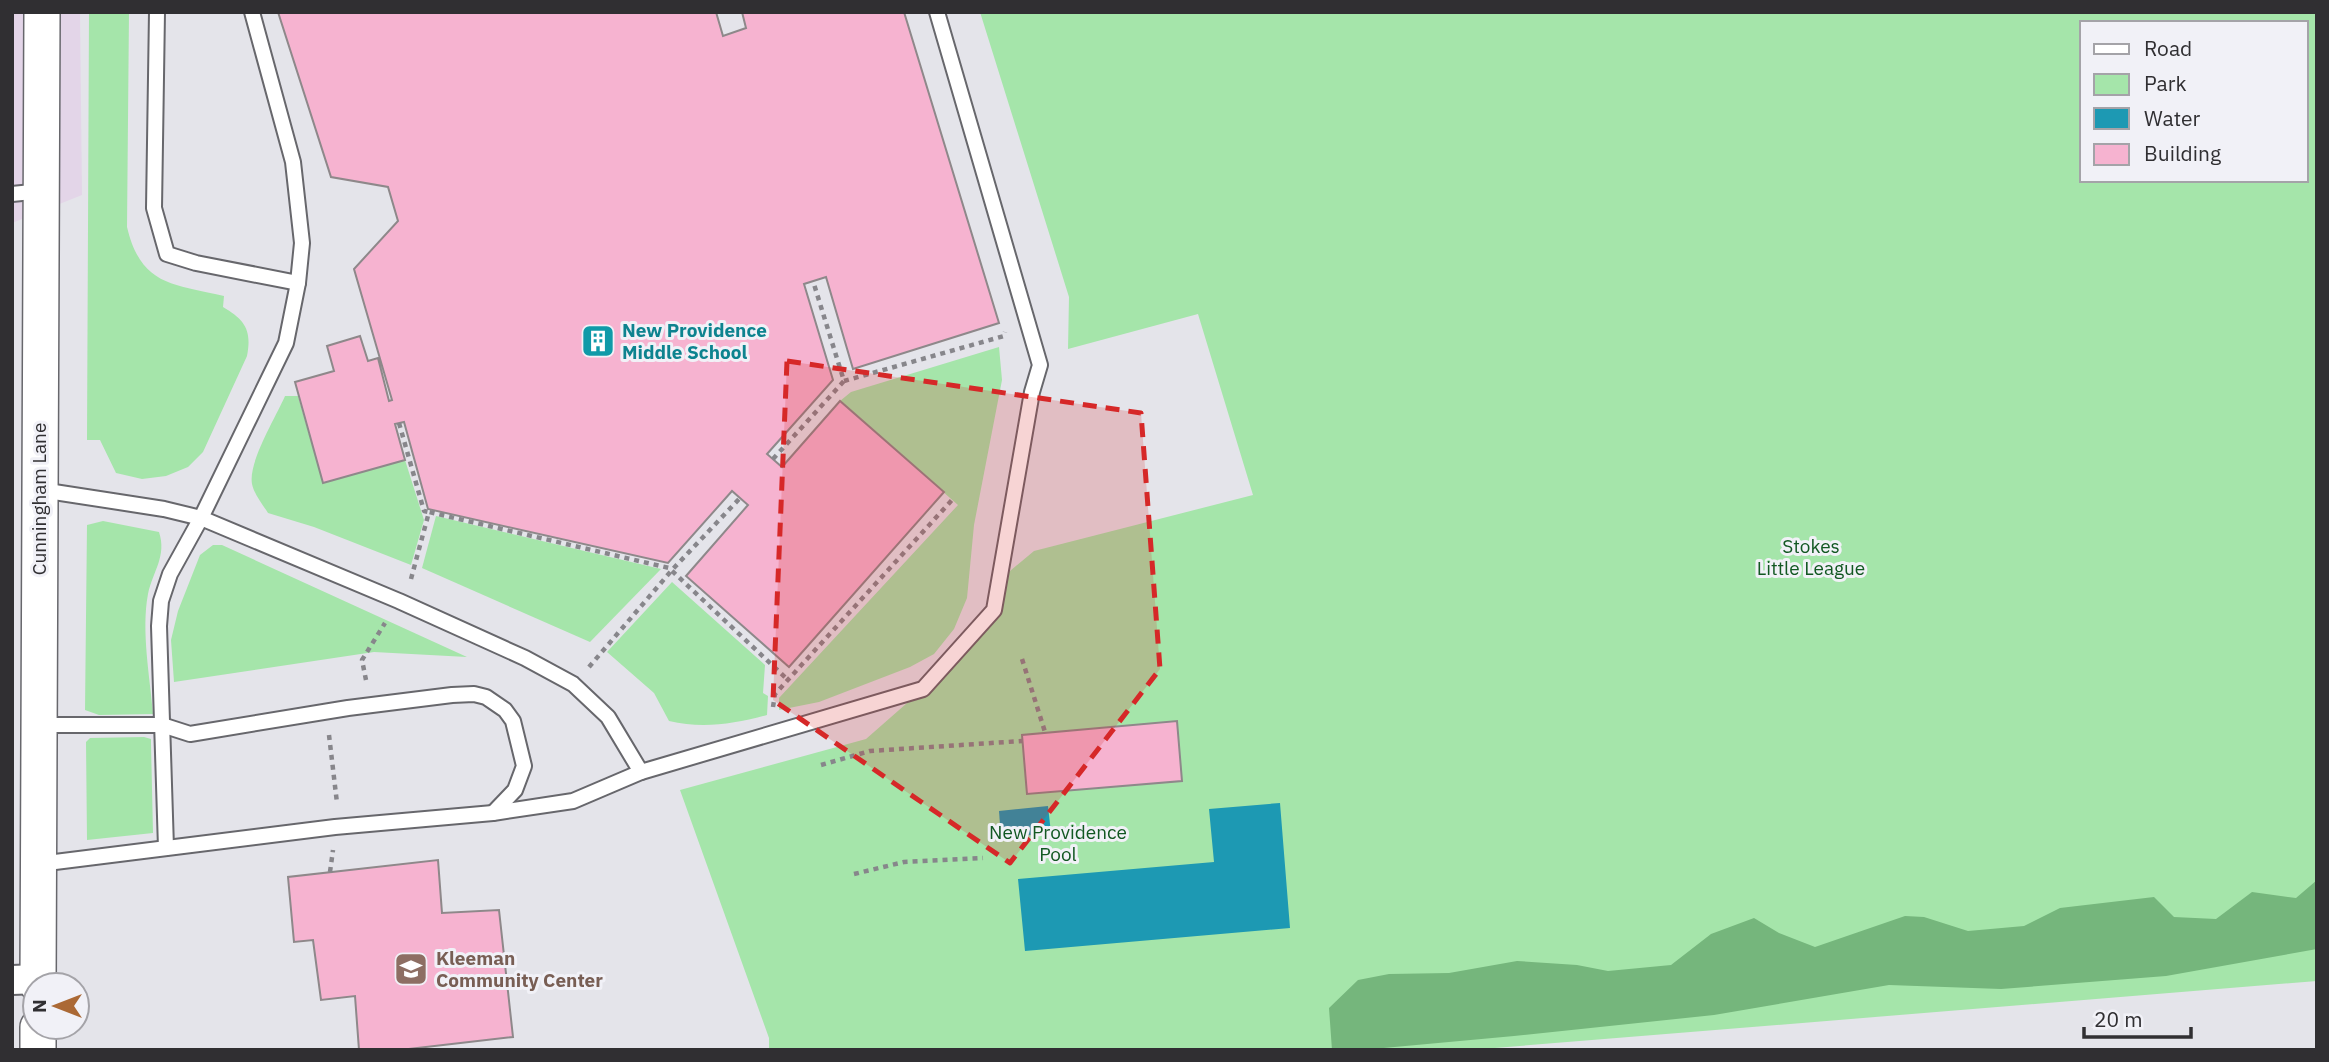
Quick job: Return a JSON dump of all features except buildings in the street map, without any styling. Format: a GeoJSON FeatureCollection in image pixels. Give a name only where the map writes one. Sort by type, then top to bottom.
{"type":"FeatureCollection","features":[{"type":"Feature","properties":{"kind":"street","name":"Cunningham Lane"},"geometry":{"type":"LineString","coordinates":[[30,971],[39,864],[39,490],[27,193],[42,12]]}},
{"type":"Feature","properties":{"kind":"lane"},"geometry":{"type":"LineString","coordinates":[[157,12],[154,208],[167,254],[195,263],[298,283]]}},
{"type":"Feature","properties":{"kind":"lane"},"geometry":{"type":"LineString","coordinates":[[166,848],[159,626],[161,601],[181,549],[201,518],[286,343],[298,283],[302,243],[293,162],[253,12]]}},
{"type":"Feature","properties":{"kind":"lane"},"geometry":{"type":"LineString","coordinates":[[39,864],[335,827],[494,813],[573,801],[641,772],[923,689],[994,610],[1032,391],[1040,365],[937,12]]}},
{"type":"Feature","properties":{"kind":"lane"},"geometry":{"type":"LineString","coordinates":[[39,490],[164,509],[201,518],[400,601],[525,658],[573,684],[607,717],[641,772]]}},
{"type":"Feature","properties":{"kind":"lane"},"geometry":{"type":"LineString","coordinates":[[39,725],[162,725],[190,734],[348,708],[474,694],[486,697],[505,710],[513,721],[524,766],[515,790],[494,813]]}},
{"type":"Feature","properties":{"kind":"path"},"geometry":{"type":"LineString","coordinates":[[813,281],[844,381]]}},
{"type":"Feature","properties":{"kind":"path"},"geometry":{"type":"LineString","coordinates":[[773,459],[844,381],[1004,336],[1007,328]]}},
{"type":"Feature","properties":{"kind":"path"},"geometry":{"type":"LineString","coordinates":[[400,423],[424,511],[429,512]]}},
{"type":"Feature","properties":{"kind":"path"},"geometry":{"type":"LineString","coordinates":[[573,684],[671,570],[740,498]]}},
{"type":"Feature","properties":{"kind":"path"},"geometry":{"type":"LineString","coordinates":[[776,732],[773,705],[775,694],[952,500]]}},
{"type":"Feature","properties":{"kind":"path"},"geometry":{"type":"LineString","coordinates":[[1022,659],[1045,732]]}},
{"type":"Feature","properties":{"kind":"path"},"geometry":{"type":"LineString","coordinates":[[821,765],[870,751],[1022,741]]}},
{"type":"Feature","properties":{"kind":"path"},"geometry":{"type":"LineString","coordinates":[[854,874],[904,862],[983,858]]}},
{"type":"Feature","properties":{"kind":"highlighted area"},"geometry":{"type":"Polygon","coordinates":[[[787,361],[1141,413],[1160,669],[1010,863],[773,700],[787,361]]]}},
{"type":"Feature","properties":{"kind":"shaded area"},"geometry":{"type":"Polygon","coordinates":[[[12,12],[80,12],[82,195],[12,223],[12,12]]]}},
{"type":"Feature","properties":{"kind":"green space"},"geometry":{"type":"Polygon","coordinates":[[[89,12],[129,12],[127,227],[133,246],[150,272],[162,279],[224,296],[223,307],[242,321],[247,332],[247,356],[203,452],[188,467],[166,476],[142,479],[116,473],[100,440],[87,440],[89,12]]]}},
{"type":"Feature","properties":{"kind":"green space","name":"Stokes Little League"},"geometry":{"type":"Polygon","coordinates":[[[980,12],[2317,12],[2317,981],[1470,1050],[769,1050],[769,1038],[680,790],[866,739],[923,689],[994,610],[998,581],[1034,551],[1253,495],[1198,314],[1068,349],[1069,297],[980,12]]]}},
{"type":"Feature","properties":{"kind":"green space"},"geometry":{"type":"Polygon","coordinates":[[[999,347],[1002,380],[974,525],[967,598],[954,629],[934,654],[910,667],[819,702],[779,710],[779,698],[958,505],[840,401],[851,392],[999,347]]]}},
{"type":"Feature","properties":{"kind":"green space"},"geometry":{"type":"Polygon","coordinates":[[[285,396],[298,396],[323,483],[405,460],[424,520],[411,565],[314,527],[268,513],[255,492],[252,475],[258,452],[285,396]]]}},
{"type":"Feature","properties":{"kind":"green space"},"geometry":{"type":"Polygon","coordinates":[[[436,516],[661,569],[590,642],[422,568],[436,516]]]}},
{"type":"Feature","properties":{"kind":"green space"},"geometry":{"type":"Polygon","coordinates":[[[103,521],[159,532],[160,556],[148,594],[145,623],[153,714],[99,715],[85,710],[87,525],[103,521]]]}},
{"type":"Feature","properties":{"kind":"green space"},"geometry":{"type":"Polygon","coordinates":[[[213,545],[222,545],[467,657],[374,652],[174,682],[171,640],[178,611],[200,555],[213,545]]]}},
{"type":"Feature","properties":{"kind":"green space"},"geometry":{"type":"Polygon","coordinates":[[[672,582],[765,665],[763,693],[768,696],[767,715],[718,724],[694,725],[669,721],[654,693],[607,652],[672,582]]]}},
{"type":"Feature","properties":{"kind":"green space"},"geometry":{"type":"Polygon","coordinates":[[[90,738],[151,739],[153,833],[87,840],[86,742],[90,738]]]}},
{"type":"Feature","properties":{"kind":"green space"},"geometry":{"type":"Polygon","coordinates":[[[2317,880],[2317,949],[2166,976],[2001,989],[1889,985],[1714,1015],[1362,1050],[1332,1050],[1329,1008],[1358,980],[1389,974],[1449,973],[1517,961],[1577,965],[1608,971],[1671,965],[1711,934],[1754,918],[1779,933],[1815,947],[1905,916],[1924,917],[1968,931],[2024,926],[2060,908],[2154,897],[2174,917],[2216,919],[2252,892],[2296,898],[2317,880]]]}},
{"type":"Feature","properties":{"kind":"water"},"geometry":{"type":"Polygon","coordinates":[[[1280,803],[1290,928],[1025,951],[1018,879],[1214,862],[1209,809],[1280,803]]]}},
{"type":"Feature","properties":{"kind":"water"},"geometry":{"type":"Polygon","coordinates":[[[1048,806],[1051,833],[1001,838],[999,811],[1048,806]]]}},
{"type":"Feature","properties":{"kind":"place","name":"New Providence Middle School"},"geometry":{"type":"Point","coordinates":[598,341]}},
{"type":"Feature","properties":{"kind":"place","name":"Kleeman Community Center"},"geometry":{"type":"Point","coordinates":[411,969]}},
{"type":"Feature","properties":{"kind":"park label","name":"New Providence Pool"},"geometry":{"type":"Point","coordinates":[1058,843]}}]}
